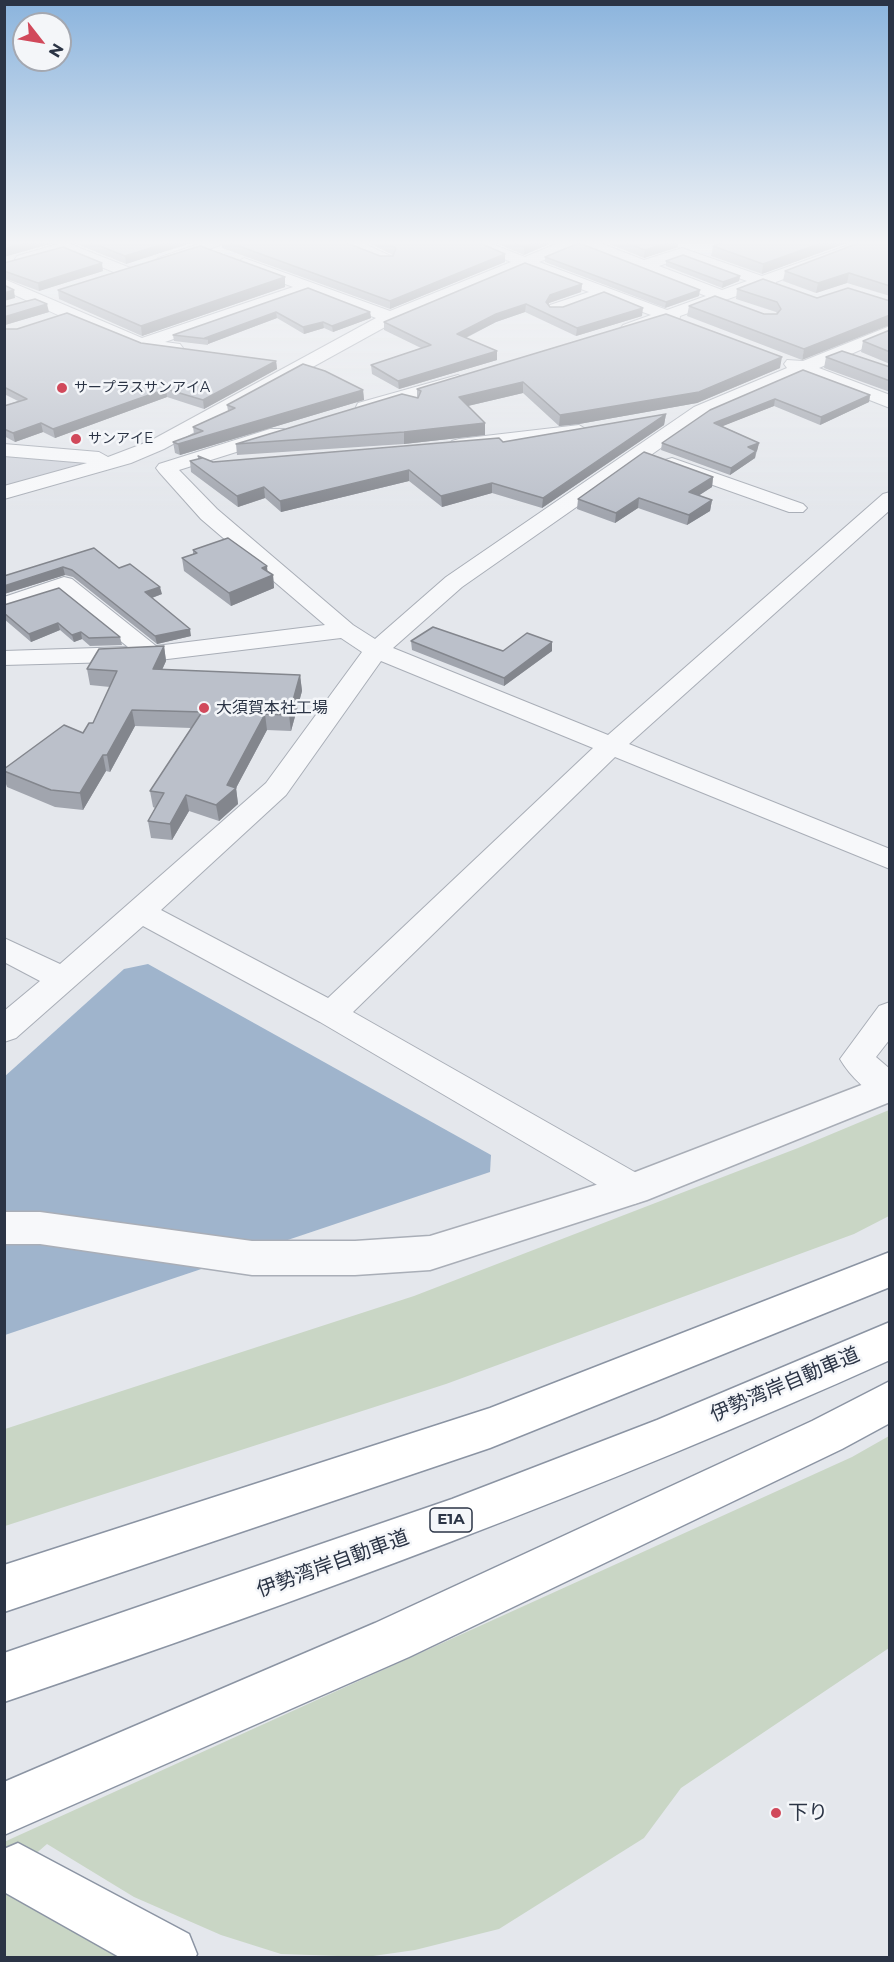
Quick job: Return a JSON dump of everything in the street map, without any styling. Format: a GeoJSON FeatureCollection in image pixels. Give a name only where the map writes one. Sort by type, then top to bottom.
{"type":"FeatureCollection","features":[{"type":"Feature","properties":{"kind":"highway"},"geometry":{"type":"LineString","coordinates":[[4,1589],[490,1428],[890,1269]]}},
{"type":"Feature","properties":{"kind":"highway","name":"伊勢湾岸自動車道"},"geometry":{"type":"LineString","coordinates":[[4,1678],[222,1605],[523,1493],[807,1378],[890,1340]]}},
{"type":"Feature","properties":{"kind":"highway"},"geometry":{"type":"LineString","coordinates":[[4,1809],[392,1640],[827,1435],[890,1400]]}},
{"type":"Feature","properties":{"kind":"highway"},"geometry":{"type":"LineString","coordinates":[[18,1870],[169,1954]]}},
{"type":"Feature","properties":{"kind":"street"},"geometry":{"type":"LineString","coordinates":[[115,333],[142,344],[188,350]]}},
{"type":"Feature","properties":{"kind":"street"},"geometry":{"type":"LineString","coordinates":[[142,344],[175,333]]}},
{"type":"Feature","properties":{"kind":"street"},"geometry":{"type":"LineString","coordinates":[[4,493],[121,459],[157,445],[361,333]]}},
{"type":"Feature","properties":{"kind":"street"},"geometry":{"type":"LineString","coordinates":[[609,335],[616,333]]}},
{"type":"Feature","properties":{"kind":"street"},"geometry":{"type":"LineString","coordinates":[[4,1030],[141,912],[276,789],[376,650],[454,582],[701,411],[838,352],[886,335]]}},
{"type":"Feature","properties":{"kind":"street"},"geometry":{"type":"LineString","coordinates":[[838,352],[859,360]]}},
{"type":"Feature","properties":{"kind":"street"},"geometry":{"type":"LineString","coordinates":[[779,359],[890,402]]}},
{"type":"Feature","properties":{"kind":"street"},"geometry":{"type":"LineString","coordinates":[[268,360],[302,364],[330,374]]}},
{"type":"Feature","properties":{"kind":"street"},"geometry":{"type":"LineString","coordinates":[[351,411],[473,375]]}},
{"type":"Feature","properties":{"kind":"street"},"geometry":{"type":"LineString","coordinates":[[862,391],[890,379]]}},
{"type":"Feature","properties":{"kind":"street"},"geometry":{"type":"LineString","coordinates":[[357,387],[385,401]]}},
{"type":"Feature","properties":{"kind":"street"},"geometry":{"type":"LineString","coordinates":[[660,416],[701,411]]}},
{"type":"Feature","properties":{"kind":"street"},"geometry":{"type":"LineString","coordinates":[[437,447],[603,427]]}},
{"type":"Feature","properties":{"kind":"street"},"geometry":{"type":"LineString","coordinates":[[166,468],[293,428]]}},
{"type":"Feature","properties":{"kind":"street"},"geometry":{"type":"LineString","coordinates":[[4,450],[121,459],[166,468],[243,463]]}},
{"type":"Feature","properties":{"kind":"street"},"geometry":{"type":"LineString","coordinates":[[643,453],[796,508]]}},
{"type":"Feature","properties":{"kind":"street"},"geometry":{"type":"LineString","coordinates":[[166,468],[209,514],[345,630],[376,650],[890,860]]}},
{"type":"Feature","properties":{"kind":"street"},"geometry":{"type":"LineString","coordinates":[[331,1014],[610,747],[890,498]]}},
{"type":"Feature","properties":{"kind":"street"},"geometry":{"type":"LineString","coordinates":[[4,605],[64,585],[151,654]]}},
{"type":"Feature","properties":{"kind":"street"},"geometry":{"type":"LineString","coordinates":[[4,658],[151,654],[345,630]]}},
{"type":"Feature","properties":{"kind":"street"},"geometry":{"type":"LineString","coordinates":[[4,635],[29,656]]}},
{"type":"Feature","properties":{"kind":"street"},"geometry":{"type":"LineString","coordinates":[[141,912],[331,1014],[634,1189]]}},
{"type":"Feature","properties":{"kind":"street"},"geometry":{"type":"LineString","coordinates":[[4,948],[64,980]]}},
{"type":"Feature","properties":{"kind":"street"},"geometry":{"type":"LineString","coordinates":[[4,1228],[40,1228],[252,1258],[297,1260],[430,1253],[634,1189],[889,1088],[857,1059],[890,1014]]}},
{"type":"Feature","properties":{"kind":"shaded area"},"geometry":{"type":"Polygon","coordinates":[[[5,452],[88,460],[89,465],[5,490],[5,452]]]}},
{"type":"Feature","properties":{"kind":"green space"},"geometry":{"type":"Polygon","coordinates":[[[889,1110],[889,1216],[854,1234],[446,1384],[5,1526],[5,1429],[414,1296],[798,1148],[889,1110]]]}},
{"type":"Feature","properties":{"kind":"green space"},"geometry":{"type":"Polygon","coordinates":[[[889,1436],[889,1648],[681,1788],[644,1838],[499,1929],[415,1950],[366,1957],[281,1954],[221,1935],[134,1897],[47,1844],[18,1869],[154,1957],[5,1957],[4,1842],[852,1457],[889,1436]]]}},
{"type":"Feature","properties":{"kind":"water"},"geometry":{"type":"Polygon","coordinates":[[[148,964],[491,1155],[490,1172],[5,1335],[4,1077],[124,969],[148,964]]]}},
{"type":"Feature","properties":{"kind":"building"},"geometry":{"type":"Polygon","coordinates":[[[4,333],[115,333],[141,343],[276,361],[203,400],[166,389],[53,429],[41,423],[13,433],[4,429],[4,406],[27,399],[4,387],[4,333]]]}},
{"type":"Feature","properties":{"kind":"building"},"geometry":{"type":"Polygon","coordinates":[[[180,333],[220,333],[205,338],[208,339],[173,335],[180,333]]]}},
{"type":"Feature","properties":{"kind":"building"},"geometry":{"type":"Polygon","coordinates":[[[406,333],[460,333],[457,334],[497,351],[398,381],[371,365],[431,345],[406,333]]]}},
{"type":"Feature","properties":{"kind":"building"},"geometry":{"type":"Polygon","coordinates":[[[604,333],[716,333],[782,357],[699,392],[579,412],[560,415],[523,382],[459,397],[485,423],[404,432],[236,444],[402,394],[418,398],[421,391],[417,389],[604,333]]]}},
{"type":"Feature","properties":{"kind":"building"},"geometry":{"type":"Polygon","coordinates":[[[760,333],[846,333],[804,349],[760,333]]]}},
{"type":"Feature","properties":{"kind":"building"},"geometry":{"type":"Polygon","coordinates":[[[884,333],[890,333],[890,352],[863,341],[884,333]]]}},
{"type":"Feature","properties":{"kind":"building"},"geometry":{"type":"Polygon","coordinates":[[[842,351],[890,367],[890,381],[826,357],[842,351]]]}},
{"type":"Feature","properties":{"kind":"building"},"geometry":{"type":"Polygon","coordinates":[[[303,364],[325,371],[363,390],[178,444],[173,442],[203,431],[193,427],[235,408],[227,405],[303,364]]]}},
{"type":"Feature","properties":{"kind":"building"},"geometry":{"type":"Polygon","coordinates":[[[803,370],[870,395],[821,417],[775,399],[714,423],[759,443],[748,447],[756,451],[731,468],[662,443],[710,410],[803,370]]]}},
{"type":"Feature","properties":{"kind":"building"},"geometry":{"type":"Polygon","coordinates":[[[666,414],[543,498],[492,483],[441,496],[409,470],[280,501],[264,487],[237,496],[190,461],[202,458],[198,456],[213,462],[499,438],[503,442],[666,414]]]}},
{"type":"Feature","properties":{"kind":"building"},"geometry":{"type":"Polygon","coordinates":[[[644,452],[713,477],[689,492],[712,500],[689,515],[639,498],[616,513],[578,499],[644,452]]]}},
{"type":"Feature","properties":{"kind":"building"},"geometry":{"type":"Polygon","coordinates":[[[228,538],[267,566],[262,568],[273,575],[229,593],[182,558],[197,553],[193,550],[228,538]]]}},
{"type":"Feature","properties":{"kind":"building"},"geometry":{"type":"Polygon","coordinates":[[[94,548],[119,568],[130,564],[160,587],[145,592],[190,629],[155,636],[72,570],[63,567],[4,586],[4,576],[94,548]]]}},
{"type":"Feature","properties":{"kind":"building"},"geometry":{"type":"Polygon","coordinates":[[[59,588],[120,637],[89,638],[81,632],[72,635],[58,623],[29,634],[4,613],[4,605],[59,588]]]}},
{"type":"Feature","properties":{"kind":"building"},"geometry":{"type":"Polygon","coordinates":[[[433,627],[503,651],[527,633],[552,642],[504,678],[411,641],[433,627]]]}},
{"type":"Feature","properties":{"kind":"building"},"geometry":{"type":"Polygon","coordinates":[[[164,646],[153,669],[300,675],[289,715],[265,714],[227,785],[236,788],[216,805],[186,795],[170,824],[148,821],[164,793],[150,791],[202,712],[132,710],[107,755],[103,755],[80,793],[51,790],[4,771],[64,725],[83,733],[89,723],[93,723],[117,671],[87,669],[99,649],[164,646]]]}},
{"type":"Feature","properties":{"kind":"place","name":"サープラスサンアイA"},"geometry":{"type":"Point","coordinates":[62,388]}},
{"type":"Feature","properties":{"kind":"place","name":"サンアイE"},"geometry":{"type":"Point","coordinates":[76,439]}},
{"type":"Feature","properties":{"kind":"place","name":"大須賀本社工場"},"geometry":{"type":"Point","coordinates":[204,708]}},
{"type":"Feature","properties":{"kind":"place","name":"下り"},"geometry":{"type":"Point","coordinates":[776,1813]}}]}
